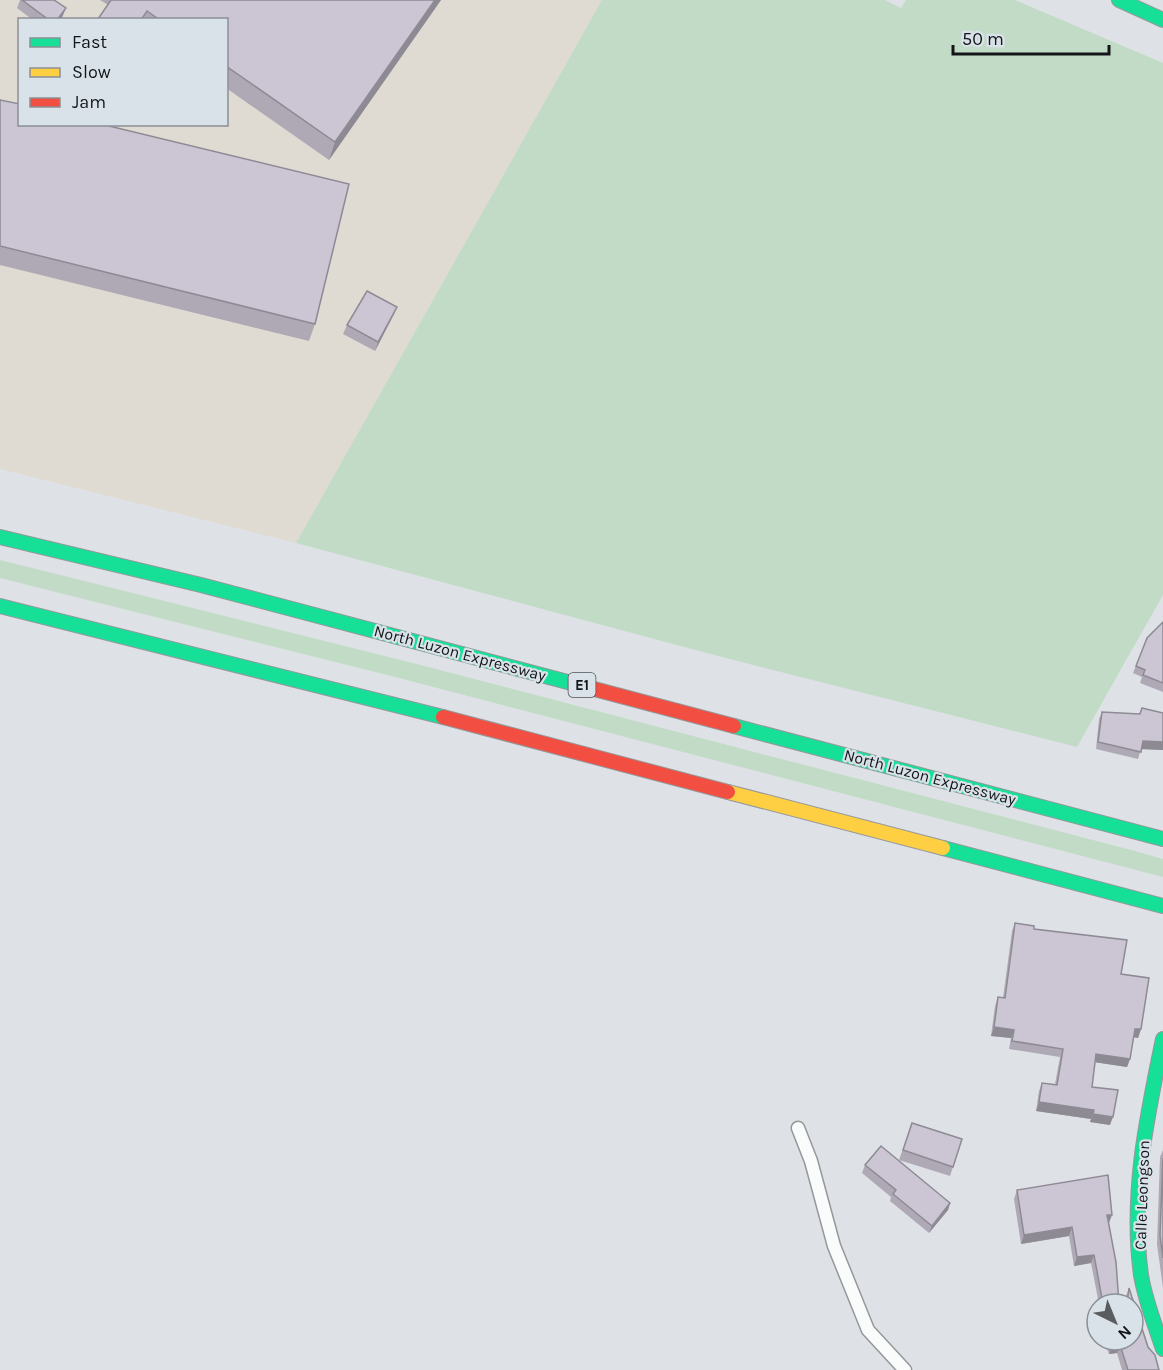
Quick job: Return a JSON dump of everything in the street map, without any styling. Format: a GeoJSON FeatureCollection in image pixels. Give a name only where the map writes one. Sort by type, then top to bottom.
{"type":"FeatureCollection","features":[{"type":"Feature","properties":{"kind":"main road"},"geometry":{"type":"LineString","coordinates":[[1119,0],[1158,17]]}},
{"type":"Feature","properties":{"kind":"main road","name":"North Luzon Expressway"},"geometry":{"type":"LineString","coordinates":[[0,537],[224,591],[1163,838]]}},
{"type":"Feature","properties":{"kind":"main road"},"geometry":{"type":"LineString","coordinates":[[0,606],[327,687],[1163,906]]}},
{"type":"Feature","properties":{"kind":"main road","name":"Calle Leongson"},"geometry":{"type":"LineString","coordinates":[[1163,1040],[1143,1137],[1139,1184],[1141,1272],[1163,1349]]}},
{"type":"Feature","properties":{"kind":"lane"},"geometry":{"type":"LineString","coordinates":[[1158,17],[1161,0]]}},
{"type":"Feature","properties":{"kind":"lane"},"geometry":{"type":"LineString","coordinates":[[798,1128],[811,1161],[834,1246],[868,1330],[905,1370]]}},
{"type":"Feature","properties":{"kind":"shaded area"},"geometry":{"type":"Polygon","coordinates":[[[0,0],[602,0],[296,543],[0,469],[0,0]]]}},
{"type":"Feature","properties":{"kind":"green space"},"geometry":{"type":"Polygon","coordinates":[[[602,0],[885,0],[901,8],[906,0],[1015,0],[1163,63],[1163,595],[1077,747],[714,655],[296,543],[602,0]]]}},
{"type":"Feature","properties":{"kind":"green space"},"geometry":{"type":"Polygon","coordinates":[[[0,560],[413,663],[1135,851],[1163,859],[1163,877],[399,678],[0,578],[0,560]]]}},
{"type":"Feature","properties":{"kind":"building"},"geometry":{"type":"Polygon","coordinates":[[[22,0],[54,0],[66,8],[58,18],[46,18],[22,0]]]}},
{"type":"Feature","properties":{"kind":"building"},"geometry":{"type":"Polygon","coordinates":[[[111,0],[435,0],[335,142],[228,67],[228,18],[157,18],[147,11],[142,18],[99,18],[111,0]]]}},
{"type":"Feature","properties":{"kind":"building"},"geometry":{"type":"Polygon","coordinates":[[[0,100],[18,104],[18,126],[109,126],[349,184],[315,324],[0,246],[0,100]]]}},
{"type":"Feature","properties":{"kind":"building"},"geometry":{"type":"Polygon","coordinates":[[[367,291],[397,307],[378,342],[347,325],[367,291]]]}},
{"type":"Feature","properties":{"kind":"building"},"geometry":{"type":"Polygon","coordinates":[[[1163,622],[1163,683],[1143,675],[1145,670],[1136,666],[1147,638],[1163,622]]]}},
{"type":"Feature","properties":{"kind":"building"},"geometry":{"type":"Polygon","coordinates":[[[1142,708],[1163,713],[1163,742],[1143,741],[1141,752],[1098,742],[1102,712],[1140,714],[1142,708]]]}},
{"type":"Feature","properties":{"kind":"building"},"geometry":{"type":"Polygon","coordinates":[[[1015,923],[1034,926],[1034,929],[1127,940],[1121,974],[1149,978],[1141,1029],[1135,1029],[1130,1059],[1096,1054],[1092,1087],[1118,1090],[1113,1117],[1093,1114],[1094,1110],[1039,1102],[1042,1083],[1057,1085],[1063,1049],[1012,1041],[1014,1030],[994,1027],[998,997],[1005,998],[1015,923]]]}},
{"type":"Feature","properties":{"kind":"building"},"geometry":{"type":"Polygon","coordinates":[[[912,1123],[962,1139],[953,1167],[903,1150],[912,1123]]]}},
{"type":"Feature","properties":{"kind":"building"},"geometry":{"type":"Polygon","coordinates":[[[881,1146],[950,1203],[932,1226],[893,1194],[896,1190],[865,1165],[881,1146]]]}},
{"type":"Feature","properties":{"kind":"building"},"geometry":{"type":"Polygon","coordinates":[[[1163,1158],[1163,1258],[1160,1235],[1163,1158]]]}},
{"type":"Feature","properties":{"kind":"building"},"geometry":{"type":"Polygon","coordinates":[[[1108,1175],[1112,1215],[1107,1215],[1116,1262],[1118,1292],[1101,1292],[1094,1255],[1077,1257],[1072,1227],[1024,1235],[1017,1190],[1108,1175]]]}},
{"type":"Feature","properties":{"kind":"building"},"geometry":{"type":"Polygon","coordinates":[[[1145,1338],[1148,1347],[1155,1355],[1159,1370],[1128,1370],[1122,1352],[1145,1352],[1145,1338]]]}},
{"type":"Feature","properties":{"kind":"traffic: fast"},"geometry":{"type":"LineString","coordinates":[[1119,0],[1163,20]]}},
{"type":"Feature","properties":{"kind":"traffic: fast"},"geometry":{"type":"LineString","coordinates":[[0,537],[201,585],[579,685]]}},
{"type":"Feature","properties":{"kind":"traffic: fast"},"geometry":{"type":"LineString","coordinates":[[0,606],[443,717]]}},
{"type":"Feature","properties":{"kind":"traffic: fast"},"geometry":{"type":"LineString","coordinates":[[734,726],[1163,839]]}},
{"type":"Feature","properties":{"kind":"traffic: fast"},"geometry":{"type":"LineString","coordinates":[[943,848],[1163,906]]}},
{"type":"Feature","properties":{"kind":"traffic: fast"},"geometry":{"type":"LineString","coordinates":[[1163,1039],[1146,1126],[1138,1215],[1141,1275],[1150,1312],[1163,1349]]}},
{"type":"Feature","properties":{"kind":"traffic: slow"},"geometry":{"type":"LineString","coordinates":[[728,792],[943,848]]}},
{"type":"Feature","properties":{"kind":"traffic: jam"},"geometry":{"type":"LineString","coordinates":[[579,685],[734,726]]}},
{"type":"Feature","properties":{"kind":"traffic: jam"},"geometry":{"type":"LineString","coordinates":[[443,717],[728,792]]}}]}
